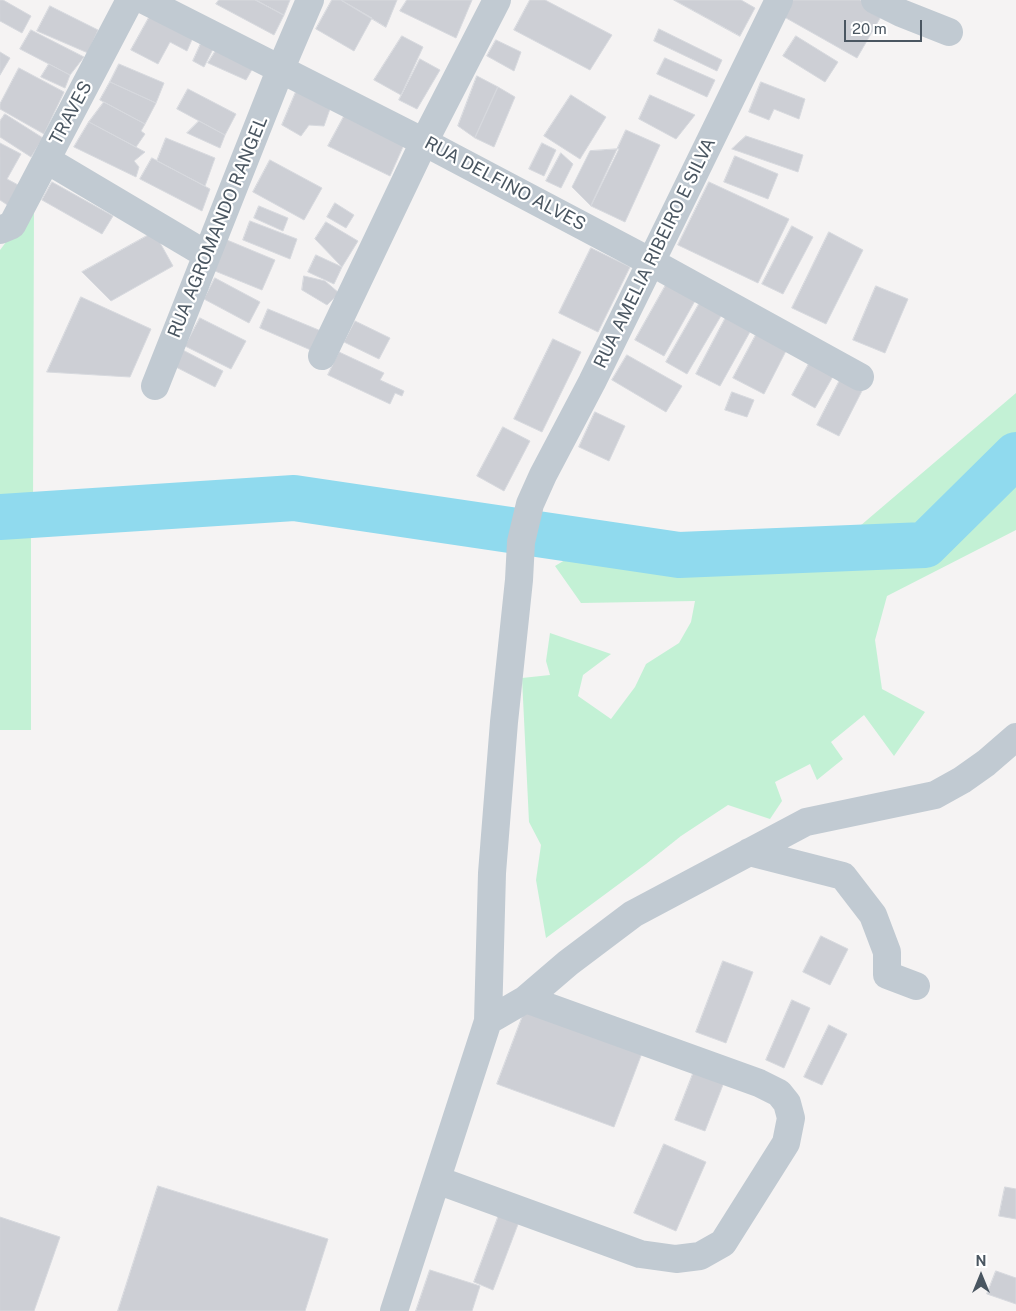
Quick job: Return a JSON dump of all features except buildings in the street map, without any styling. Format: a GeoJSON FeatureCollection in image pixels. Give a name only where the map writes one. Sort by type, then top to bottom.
{"type":"FeatureCollection","features":[{"type":"Feature","properties":{"kind":"street","name":"TRAVES"},"geometry":{"type":"LineString","coordinates":[[6,228],[47,160],[130,0]]}},
{"type":"Feature","properties":{"kind":"street","name":"RUA DELFINO ALVES"},"geometry":{"type":"LineString","coordinates":[[144,0],[424,142],[651,262],[860,378]]}},
{"type":"Feature","properties":{"kind":"street","name":"RUA AGROMANDO RANGEL"},"geometry":{"type":"LineString","coordinates":[[155,386],[281,68],[310,0]]}},
{"type":"Feature","properties":{"kind":"street"},"geometry":{"type":"LineString","coordinates":[[322,356],[424,142],[497,0]]}},
{"type":"Feature","properties":{"kind":"street","name":"RUA AMELIA RIBEIRO E SILVA"},"geometry":{"type":"LineString","coordinates":[[394,1311],[488,1021],[492,872],[504,722],[519,580],[521,542],[530,504],[543,475],[592,382],[779,0]]}},
{"type":"Feature","properties":{"kind":"street"},"geometry":{"type":"LineString","coordinates":[[875,0],[901,13],[949,32]]}},
{"type":"Feature","properties":{"kind":"street"},"geometry":{"type":"LineString","coordinates":[[47,160],[207,255]]}},
{"type":"Feature","properties":{"kind":"street"},"geometry":{"type":"LineString","coordinates":[[488,1021],[526,999],[568,962],[633,914],[806,822],[935,796],[986,763],[1016,737]]}},
{"type":"Feature","properties":{"kind":"street"},"geometry":{"type":"LineString","coordinates":[[749,852],[843,876],[873,915],[887,952],[887,975],[916,986]]}},
{"type":"Feature","properties":{"kind":"street"},"geometry":{"type":"LineString","coordinates":[[437,1180],[640,1254],[676,1259],[700,1256],[723,1243],[786,1143],[791,1118],[787,1103],[779,1093],[759,1083],[526,999]]}},
{"type":"Feature","properties":{"kind":"green space"},"geometry":{"type":"Polygon","coordinates":[[[34,205],[33,507],[0,510],[0,250],[34,205]]]}},
{"type":"Feature","properties":{"kind":"green space"},"geometry":{"type":"Polygon","coordinates":[[[1016,393],[1016,530],[887,596],[875,640],[882,689],[925,712],[894,756],[864,715],[831,742],[843,759],[817,780],[810,764],[775,782],[782,801],[770,819],[728,805],[681,836],[546,938],[536,880],[541,845],[529,822],[522,678],[550,675],[546,661],[550,633],[611,654],[583,675],[578,696],[611,719],[635,687],[646,664],[679,643],[691,622],[695,601],[581,603],[555,566],[613,531],[833,549],[1016,393]]]}},
{"type":"Feature","properties":{"kind":"green space"},"geometry":{"type":"Polygon","coordinates":[[[31,523],[31,730],[0,730],[0,526],[31,523]]]}},
{"type":"Feature","properties":{"kind":"waterway"},"geometry":{"type":"LineString","coordinates":[[0,517],[294,498],[679,555],[925,545],[1016,455]]}}]}
